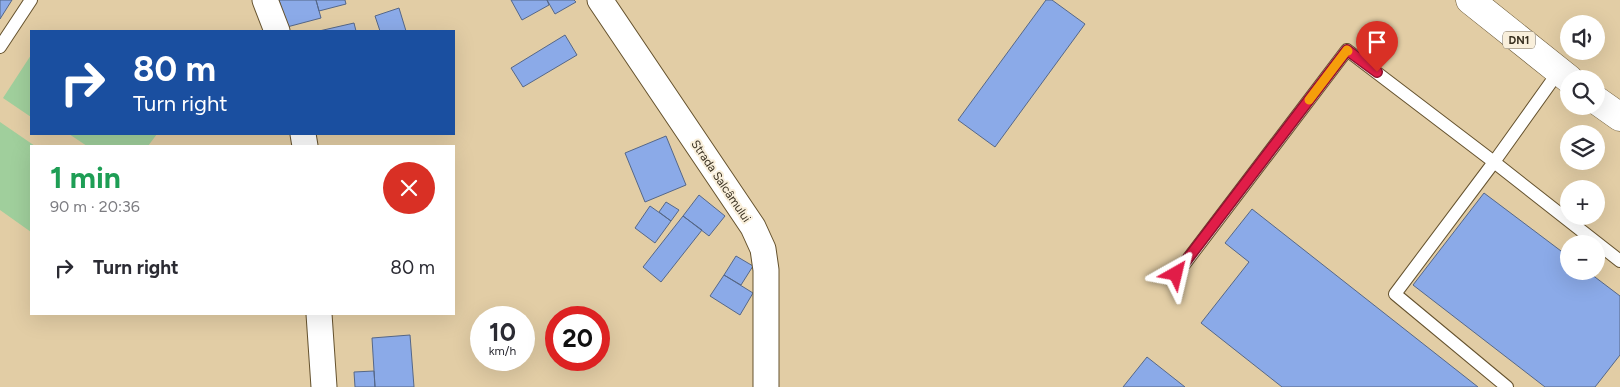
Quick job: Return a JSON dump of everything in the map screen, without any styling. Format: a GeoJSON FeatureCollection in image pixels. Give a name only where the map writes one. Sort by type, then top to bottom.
{"type":"FeatureCollection","features":[{"type":"Feature","properties":{"kind":"main road","name":"DN1"},"geometry":{"type":"LineString","coordinates":[[1470,0],[1560,72]]}},
{"type":"Feature","properties":{"kind":"main road"},"geometry":{"type":"LineString","coordinates":[[1605,107],[1620,118]]}},
{"type":"Feature","properties":{"kind":"street"},"geometry":{"type":"LineString","coordinates":[[265,0],[276,30]]}},
{"type":"Feature","properties":{"kind":"street","name":"Strada Salcâmului"},"geometry":{"type":"LineString","coordinates":[[600,0],[752,227],[763,250],[766,270],[766,387]]}},
{"type":"Feature","properties":{"kind":"street"},"geometry":{"type":"LineString","coordinates":[[319,315],[324,387]]}},
{"type":"Feature","properties":{"kind":"lane"},"geometry":{"type":"LineString","coordinates":[[0,46],[31,0]]}},
{"type":"Feature","properties":{"kind":"lane"},"geometry":{"type":"LineString","coordinates":[[1176,274],[1347,50],[1620,261]]}},
{"type":"Feature","properties":{"kind":"lane"},"geometry":{"type":"LineString","coordinates":[[1507,387],[1395,294],[1494,162],[1560,80]]}},
{"type":"Feature","properties":{"kind":"green space"},"geometry":{"type":"Polygon","coordinates":[[[30,57],[30,116],[3,98],[30,57]]]}},
{"type":"Feature","properties":{"kind":"green space"},"geometry":{"type":"Polygon","coordinates":[[[0,122],[34,145],[30,145],[30,231],[0,210],[0,122]]]}},
{"type":"Feature","properties":{"kind":"green space"},"geometry":{"type":"Polygon","coordinates":[[[70,135],[156,135],[149,145],[86,145],[70,135]]]}},
{"type":"Feature","properties":{"kind":"building"},"geometry":{"type":"Polygon","coordinates":[[[0,0],[12,0],[0,19],[0,0]]]}},
{"type":"Feature","properties":{"kind":"building"},"geometry":{"type":"Polygon","coordinates":[[[279,0],[316,0],[321,18],[287,27],[279,0]]]}},
{"type":"Feature","properties":{"kind":"building"},"geometry":{"type":"Polygon","coordinates":[[[316,0],[345,0],[346,4],[319,11],[316,0]]]}},
{"type":"Feature","properties":{"kind":"building"},"geometry":{"type":"Polygon","coordinates":[[[511,0],[547,0],[549,5],[522,20],[511,0]]]}},
{"type":"Feature","properties":{"kind":"building"},"geometry":{"type":"Polygon","coordinates":[[[547,0],[574,0],[576,2],[555,14],[547,0]]]}},
{"type":"Feature","properties":{"kind":"building"},"geometry":{"type":"Polygon","coordinates":[[[1046,0],[1052,0],[1085,24],[995,147],[958,120],[1046,0]]]}},
{"type":"Feature","properties":{"kind":"building"},"geometry":{"type":"Polygon","coordinates":[[[399,8],[406,30],[380,30],[375,16],[399,8]]]}},
{"type":"Feature","properties":{"kind":"building"},"geometry":{"type":"Polygon","coordinates":[[[354,23],[356,30],[323,30],[354,23]]]}},
{"type":"Feature","properties":{"kind":"building"},"geometry":{"type":"Polygon","coordinates":[[[565,35],[577,55],[523,87],[511,68],[565,35]]]}},
{"type":"Feature","properties":{"kind":"building"},"geometry":{"type":"Polygon","coordinates":[[[666,136],[686,185],[645,202],[625,153],[666,136]]]}},
{"type":"Feature","properties":{"kind":"building"},"geometry":{"type":"Polygon","coordinates":[[[1484,193],[1560,250],[1560,280],[1599,280],[1620,296],[1620,355],[1595,387],[1545,387],[1413,285],[1484,193]]]}},
{"type":"Feature","properties":{"kind":"building"},"geometry":{"type":"Polygon","coordinates":[[[699,195],[725,216],[709,236],[683,216],[699,195]]]}},
{"type":"Feature","properties":{"kind":"building"},"geometry":{"type":"Polygon","coordinates":[[[666,202],[679,210],[671,221],[659,212],[666,202]]]}},
{"type":"Feature","properties":{"kind":"building"},"geometry":{"type":"Polygon","coordinates":[[[650,206],[671,221],[655,243],[635,228],[650,206]]]}},
{"type":"Feature","properties":{"kind":"building"},"geometry":{"type":"Polygon","coordinates":[[[1252,209],[1478,387],[1282,387],[1201,323],[1249,262],[1225,243],[1252,209]]]}},
{"type":"Feature","properties":{"kind":"building"},"geometry":{"type":"Polygon","coordinates":[[[683,216],[702,230],[661,282],[643,267],[683,216]]]}},
{"type":"Feature","properties":{"kind":"building"},"geometry":{"type":"Polygon","coordinates":[[[736,256],[753,266],[741,285],[724,275],[736,256]]]}},
{"type":"Feature","properties":{"kind":"building"},"geometry":{"type":"Polygon","coordinates":[[[724,275],[753,293],[740,315],[710,296],[724,275]]]}},
{"type":"Feature","properties":{"kind":"building"},"geometry":{"type":"Polygon","coordinates":[[[410,335],[414,387],[375,387],[372,338],[410,335]]]}},
{"type":"Feature","properties":{"kind":"building"},"geometry":{"type":"Polygon","coordinates":[[[1147,357],[1185,387],[1123,387],[1147,357]]]}},
{"type":"Feature","properties":{"kind":"building"},"geometry":{"type":"Polygon","coordinates":[[[374,371],[375,387],[355,387],[354,372],[374,371]]]}},
{"type":"Feature","properties":{"kind":"slow traffic"},"geometry":{"type":"LineString","coordinates":[[1309,100],[1348,51]]}},
{"type":"Feature","properties":{"kind":"route"},"geometry":{"type":"LineString","coordinates":[[1176,274],[1347,50],[1377,72]]}}]}
